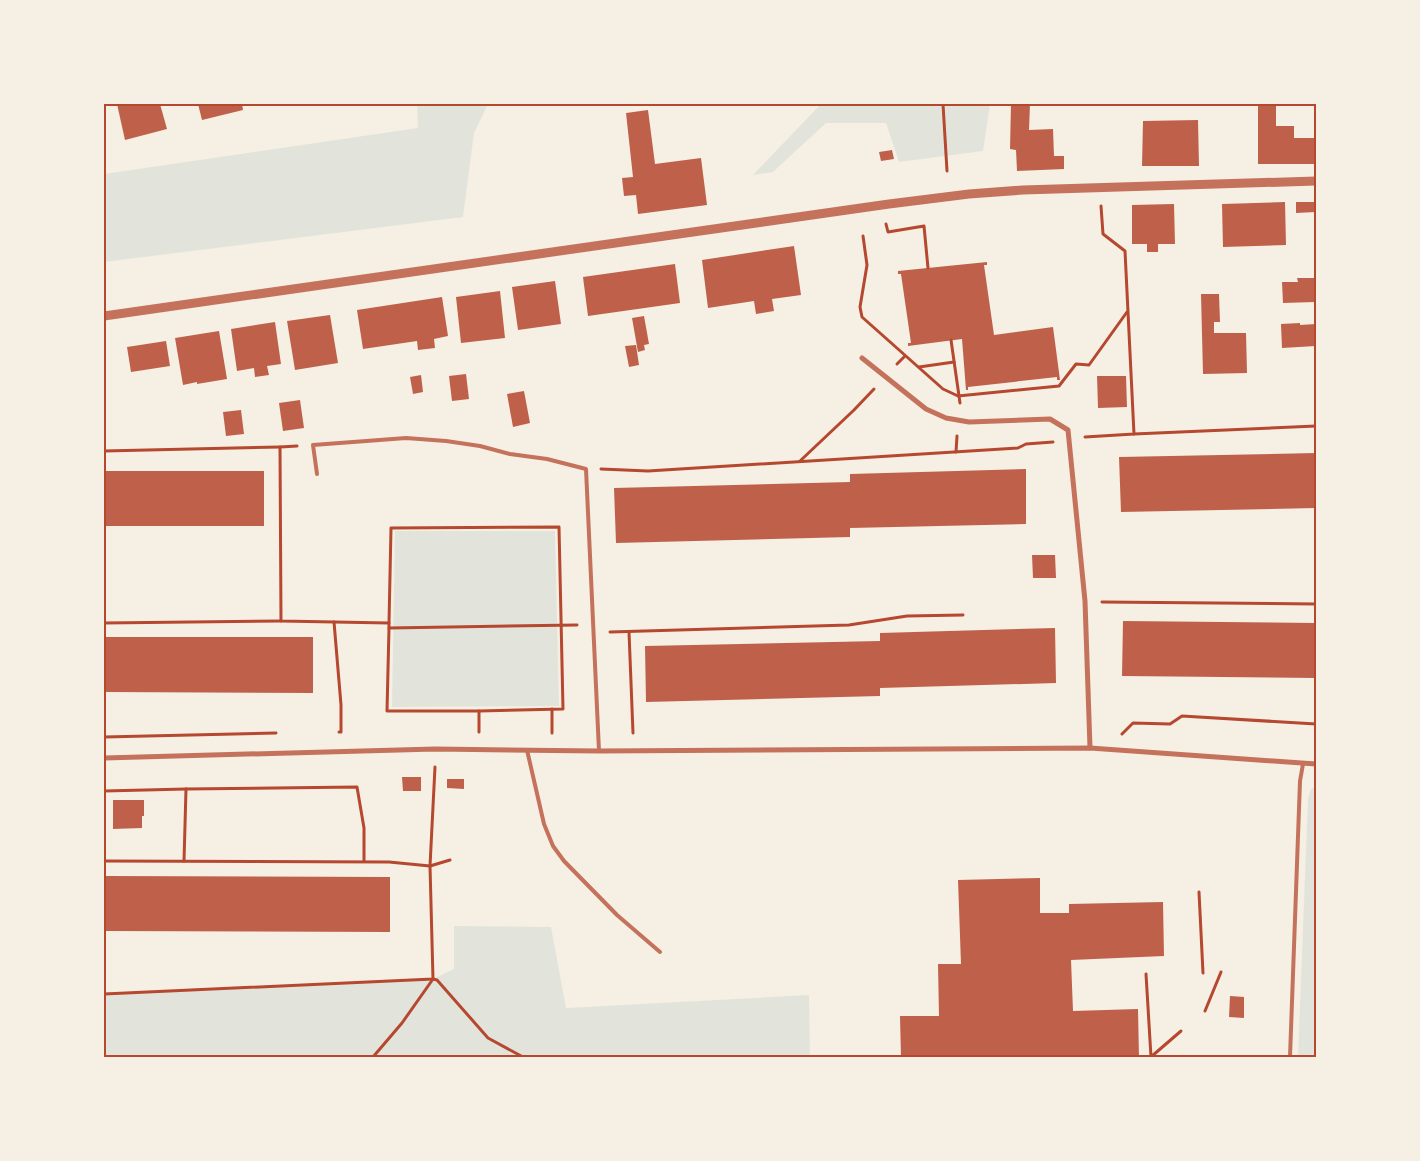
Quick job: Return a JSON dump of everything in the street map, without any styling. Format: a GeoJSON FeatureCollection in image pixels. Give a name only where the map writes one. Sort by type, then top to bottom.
{"type":"FeatureCollection","features":[{"type":"Feature","properties":{"kind":"street"},"geometry":{"type":"LineString","coordinates":[[104,316],[969,194],[1023,190],[1316,181]]}},
{"type":"Feature","properties":{"kind":"street"},"geometry":{"type":"LineString","coordinates":[[862,358],[926,410],[946,418],[969,422],[1050,419],[1068,430],[1085,601],[1090,748]]}},
{"type":"Feature","properties":{"kind":"street"},"geometry":{"type":"LineString","coordinates":[[104,758],[435,749],[599,751],[1090,748],[1316,764]]}},
{"type":"Feature","properties":{"kind":"lane"},"geometry":{"type":"LineString","coordinates":[[317,474],[314,445],[406,438],[480,446],[510,454],[546,458],[586,468],[599,751]]}},
{"type":"Feature","properties":{"kind":"lane"},"geometry":{"type":"LineString","coordinates":[[527,750],[544,824],[553,846],[564,861],[617,915],[660,952]]}},
{"type":"Feature","properties":{"kind":"lane"},"geometry":{"type":"LineString","coordinates":[[1290,1057],[1302,764]]}},
{"type":"Feature","properties":{"kind":"path"},"geometry":{"type":"LineString","coordinates":[[943,104],[947,171]]}},
{"type":"Feature","properties":{"kind":"path"},"geometry":{"type":"LineString","coordinates":[[1101,204],[1103,234],[1125,251],[1134,434]]}},
{"type":"Feature","properties":{"kind":"path"},"geometry":{"type":"LineString","coordinates":[[886,223],[888,232],[924,226],[928,268]]}},
{"type":"Feature","properties":{"kind":"path"},"geometry":{"type":"LineString","coordinates":[[863,236],[866,266],[860,307],[862,317],[943,389],[958,398],[1059,386],[1076,364],[1089,365],[1128,311]]}},
{"type":"Feature","properties":{"kind":"path"},"geometry":{"type":"LineString","coordinates":[[951,340],[958,398]]}},
{"type":"Feature","properties":{"kind":"path"},"geometry":{"type":"LineString","coordinates":[[800,461],[854,410],[905,356]]}},
{"type":"Feature","properties":{"kind":"path"},"geometry":{"type":"LineString","coordinates":[[918,367],[954,362]]}},
{"type":"Feature","properties":{"kind":"path"},"geometry":{"type":"LineString","coordinates":[[586,468],[648,471],[1018,448],[1026,444],[1058,442],[1068,430],[1084,437],[1316,426]]}},
{"type":"Feature","properties":{"kind":"path"},"geometry":{"type":"LineString","coordinates":[[956,452],[957,433]]}},
{"type":"Feature","properties":{"kind":"path"},"geometry":{"type":"LineString","coordinates":[[104,451],[314,445]]}},
{"type":"Feature","properties":{"kind":"path"},"geometry":{"type":"LineString","coordinates":[[280,447],[282,622]]}},
{"type":"Feature","properties":{"kind":"path"},"geometry":{"type":"LineString","coordinates":[[559,527],[562,624],[563,709],[387,711],[391,528],[559,527]]}},
{"type":"Feature","properties":{"kind":"path"},"geometry":{"type":"LineString","coordinates":[[1099,602],[1316,604]]}},
{"type":"Feature","properties":{"kind":"path"},"geometry":{"type":"LineString","coordinates":[[594,627],[604,632],[630,632],[850,625],[906,616],[963,615]]}},
{"type":"Feature","properties":{"kind":"path"},"geometry":{"type":"LineString","coordinates":[[331,732],[341,732],[341,705],[334,622]]}},
{"type":"Feature","properties":{"kind":"path"},"geometry":{"type":"LineString","coordinates":[[104,623],[389,623]]}},
{"type":"Feature","properties":{"kind":"path"},"geometry":{"type":"LineString","coordinates":[[389,628],[562,624]]}},
{"type":"Feature","properties":{"kind":"path"},"geometry":{"type":"LineString","coordinates":[[630,632],[633,733]]}},
{"type":"Feature","properties":{"kind":"path"},"geometry":{"type":"LineString","coordinates":[[552,709],[552,733]]}},
{"type":"Feature","properties":{"kind":"path"},"geometry":{"type":"LineString","coordinates":[[479,711],[479,733]]}},
{"type":"Feature","properties":{"kind":"path"},"geometry":{"type":"LineString","coordinates":[[1116,732],[1122,734],[1133,723],[1170,724],[1182,716],[1316,724]]}},
{"type":"Feature","properties":{"kind":"path"},"geometry":{"type":"LineString","coordinates":[[104,737],[281,733]]}},
{"type":"Feature","properties":{"kind":"path"},"geometry":{"type":"LineString","coordinates":[[373,1057],[402,1023],[433,979],[430,866],[435,749]]}},
{"type":"Feature","properties":{"kind":"path"},"geometry":{"type":"LineString","coordinates":[[104,791],[358,787],[364,828],[364,862]]}},
{"type":"Feature","properties":{"kind":"path"},"geometry":{"type":"LineString","coordinates":[[184,861],[186,789]]}},
{"type":"Feature","properties":{"kind":"path"},"geometry":{"type":"LineString","coordinates":[[104,861],[389,862],[430,866],[450,860]]}},
{"type":"Feature","properties":{"kind":"path"},"geometry":{"type":"LineString","coordinates":[[1199,892],[1203,972]]}},
{"type":"Feature","properties":{"kind":"path"},"geometry":{"type":"LineString","coordinates":[[1204,1011],[1221,972]]}},
{"type":"Feature","properties":{"kind":"path"},"geometry":{"type":"LineString","coordinates":[[1146,974],[1151,1057]]}},
{"type":"Feature","properties":{"kind":"path"},"geometry":{"type":"LineString","coordinates":[[104,994],[433,979],[437,980],[488,1038],[523,1057]]}},
{"type":"Feature","properties":{"kind":"path"},"geometry":{"type":"LineString","coordinates":[[1151,1057],[1181,1031]]}},
{"type":"Feature","properties":{"kind":"shaded area"},"geometry":{"type":"Polygon","coordinates":[[[417,104],[488,104],[474,133],[463,217],[104,262],[104,174],[418,128],[417,104]]]}},
{"type":"Feature","properties":{"kind":"shaded area"},"geometry":{"type":"Polygon","coordinates":[[[821,104],[990,104],[983,151],[899,162],[886,123],[826,123],[773,172],[753,175],[821,104]]]}},
{"type":"Feature","properties":{"kind":"shaded area"},"geometry":{"type":"Polygon","coordinates":[[[395,531],[555,531],[559,706],[392,707],[395,531]]]}},
{"type":"Feature","properties":{"kind":"shaded area"},"geometry":{"type":"Polygon","coordinates":[[[1316,785],[1316,1057],[1298,1057],[1308,799],[1310,791],[1316,785]]]}},
{"type":"Feature","properties":{"kind":"shaded area"},"geometry":{"type":"Polygon","coordinates":[[[454,926],[551,927],[566,1008],[809,995],[810,1057],[104,1057],[104,994],[433,979],[454,969],[454,926]]]}},
{"type":"Feature","properties":{"kind":"building"},"geometry":{"type":"Polygon","coordinates":[[[117,104],[160,104],[167,129],[125,140],[117,104]]]}},
{"type":"Feature","properties":{"kind":"building"},"geometry":{"type":"Polygon","coordinates":[[[198,104],[242,104],[243,110],[202,120],[198,104]]]}},
{"type":"Feature","properties":{"kind":"building"},"geometry":{"type":"Polygon","coordinates":[[[1011,104],[1030,104],[1029,130],[1053,129],[1054,156],[1064,156],[1064,169],[1017,171],[1016,150],[1010,149],[1011,104]]]}},
{"type":"Feature","properties":{"kind":"building"},"geometry":{"type":"Polygon","coordinates":[[[1258,104],[1276,104],[1276,126],[1294,126],[1294,138],[1316,138],[1316,164],[1258,164],[1258,104]]]}},
{"type":"Feature","properties":{"kind":"building"},"geometry":{"type":"Polygon","coordinates":[[[648,110],[655,164],[701,158],[707,205],[638,214],[636,195],[624,196],[622,178],[633,177],[626,113],[648,110]]]}},
{"type":"Feature","properties":{"kind":"building"},"geometry":{"type":"Polygon","coordinates":[[[1198,120],[1199,166],[1142,166],[1143,121],[1198,120]]]}},
{"type":"Feature","properties":{"kind":"building"},"geometry":{"type":"Polygon","coordinates":[[[892,150],[894,159],[881,161],[879,152],[892,150]]]}},
{"type":"Feature","properties":{"kind":"building"},"geometry":{"type":"Polygon","coordinates":[[[1285,202],[1286,245],[1223,247],[1222,204],[1285,202]]]}},
{"type":"Feature","properties":{"kind":"building"},"geometry":{"type":"Polygon","coordinates":[[[1296,202],[1316,202],[1316,212],[1296,213],[1296,202]]]}},
{"type":"Feature","properties":{"kind":"building"},"geometry":{"type":"Polygon","coordinates":[[[1174,204],[1175,244],[1158,244],[1158,252],[1147,252],[1147,244],[1132,244],[1132,205],[1174,204]]]}},
{"type":"Feature","properties":{"kind":"building"},"geometry":{"type":"Polygon","coordinates":[[[794,246],[801,295],[772,299],[774,311],[756,314],[754,301],[708,308],[702,260],[794,246]]]}},
{"type":"Feature","properties":{"kind":"building"},"geometry":{"type":"Polygon","coordinates":[[[987,262],[987,265],[984,265],[994,335],[1053,327],[1060,380],[1057,380],[1057,377],[968,387],[968,390],[966,390],[962,339],[908,346],[908,343],[911,343],[901,274],[898,274],[898,271],[987,262]]]}},
{"type":"Feature","properties":{"kind":"building"},"geometry":{"type":"Polygon","coordinates":[[[675,264],[680,303],[588,316],[583,277],[675,264]]]}},
{"type":"Feature","properties":{"kind":"building"},"geometry":{"type":"Polygon","coordinates":[[[1297,278],[1314,278],[1315,302],[1283,303],[1282,282],[1298,282],[1297,278]]]}},
{"type":"Feature","properties":{"kind":"building"},"geometry":{"type":"Polygon","coordinates":[[[555,281],[561,324],[518,330],[512,287],[555,281]]]}},
{"type":"Feature","properties":{"kind":"building"},"geometry":{"type":"Polygon","coordinates":[[[500,291],[505,338],[461,343],[456,297],[500,291]]]}},
{"type":"Feature","properties":{"kind":"building"},"geometry":{"type":"Polygon","coordinates":[[[1201,294],[1219,294],[1220,322],[1214,322],[1214,333],[1246,333],[1247,373],[1203,374],[1201,294]]]}},
{"type":"Feature","properties":{"kind":"building"},"geometry":{"type":"Polygon","coordinates":[[[442,297],[448,336],[434,339],[435,348],[418,350],[417,341],[363,349],[357,310],[442,297]]]}},
{"type":"Feature","properties":{"kind":"building"},"geometry":{"type":"Polygon","coordinates":[[[330,315],[338,363],[295,370],[287,321],[330,315]]]}},
{"type":"Feature","properties":{"kind":"building"},"geometry":{"type":"Polygon","coordinates":[[[644,316],[649,344],[644,345],[645,350],[638,352],[632,318],[644,316]]]}},
{"type":"Feature","properties":{"kind":"building"},"geometry":{"type":"Polygon","coordinates":[[[275,322],[281,364],[267,366],[269,375],[255,377],[254,368],[237,371],[231,329],[275,322]]]}},
{"type":"Feature","properties":{"kind":"building"},"geometry":{"type":"Polygon","coordinates":[[[1300,323],[1300,325],[1316,324],[1316,346],[1282,348],[1281,324],[1300,323]]]}},
{"type":"Feature","properties":{"kind":"building"},"geometry":{"type":"Polygon","coordinates":[[[219,331],[227,379],[183,385],[175,338],[219,331]]]}},
{"type":"Feature","properties":{"kind":"building"},"geometry":{"type":"Polygon","coordinates":[[[166,341],[170,366],[131,372],[127,347],[166,341]]]}},
{"type":"Feature","properties":{"kind":"building"},"geometry":{"type":"Polygon","coordinates":[[[636,345],[639,365],[629,367],[625,346],[636,345]]]}},
{"type":"Feature","properties":{"kind":"building"},"geometry":{"type":"Polygon","coordinates":[[[466,374],[469,399],[452,401],[449,376],[466,374]]]}},
{"type":"Feature","properties":{"kind":"building"},"geometry":{"type":"Polygon","coordinates":[[[421,375],[423,392],[413,394],[410,377],[421,375]]]}},
{"type":"Feature","properties":{"kind":"building"},"geometry":{"type":"Polygon","coordinates":[[[1097,376],[1126,376],[1127,407],[1098,408],[1097,376]]]}},
{"type":"Feature","properties":{"kind":"building"},"geometry":{"type":"Polygon","coordinates":[[[524,391],[530,423],[513,427],[507,394],[524,391]]]}},
{"type":"Feature","properties":{"kind":"building"},"geometry":{"type":"Polygon","coordinates":[[[300,400],[304,428],[283,431],[279,403],[300,400]]]}},
{"type":"Feature","properties":{"kind":"building"},"geometry":{"type":"Polygon","coordinates":[[[241,410],[244,434],[226,436],[223,412],[241,410]]]}},
{"type":"Feature","properties":{"kind":"building"},"geometry":{"type":"Polygon","coordinates":[[[1316,453],[1316,508],[1121,512],[1119,457],[1316,453]]]}},
{"type":"Feature","properties":{"kind":"building"},"geometry":{"type":"Polygon","coordinates":[[[1026,469],[1026,524],[850,528],[850,537],[616,543],[614,488],[850,482],[850,474],[1026,469]]]}},
{"type":"Feature","properties":{"kind":"building"},"geometry":{"type":"Polygon","coordinates":[[[104,471],[264,471],[264,526],[104,526],[104,471]]]}},
{"type":"Feature","properties":{"kind":"building"},"geometry":{"type":"Polygon","coordinates":[[[1032,555],[1055,555],[1056,578],[1033,578],[1032,555]]]}},
{"type":"Feature","properties":{"kind":"building"},"geometry":{"type":"Polygon","coordinates":[[[1123,621],[1316,623],[1316,678],[1122,676],[1123,621]]]}},
{"type":"Feature","properties":{"kind":"building"},"geometry":{"type":"Polygon","coordinates":[[[1055,628],[1056,683],[880,688],[880,696],[646,702],[645,646],[880,641],[880,633],[1055,628]]]}},
{"type":"Feature","properties":{"kind":"building"},"geometry":{"type":"Polygon","coordinates":[[[104,637],[313,637],[313,693],[104,692],[104,637]]]}},
{"type":"Feature","properties":{"kind":"building"},"geometry":{"type":"Polygon","coordinates":[[[402,777],[421,777],[421,791],[403,791],[402,777]]]}},
{"type":"Feature","properties":{"kind":"building"},"geometry":{"type":"Polygon","coordinates":[[[447,779],[464,779],[464,789],[447,788],[447,779]]]}},
{"type":"Feature","properties":{"kind":"building"},"geometry":{"type":"Polygon","coordinates":[[[113,800],[144,800],[142,828],[113,829],[113,800]]]}},
{"type":"Feature","properties":{"kind":"building"},"geometry":{"type":"Polygon","coordinates":[[[104,876],[390,877],[390,932],[104,931],[104,876]]]}},
{"type":"Feature","properties":{"kind":"building"},"geometry":{"type":"Polygon","coordinates":[[[1040,878],[1040,913],[1069,913],[1069,904],[1163,902],[1164,956],[1071,960],[1073,1011],[1138,1009],[1139,1057],[901,1057],[900,1016],[939,1016],[938,964],[961,964],[958,880],[1040,878]]]}},
{"type":"Feature","properties":{"kind":"building"},"geometry":{"type":"Polygon","coordinates":[[[1230,996],[1244,997],[1244,1018],[1229,1017],[1230,996]]]}}]}
